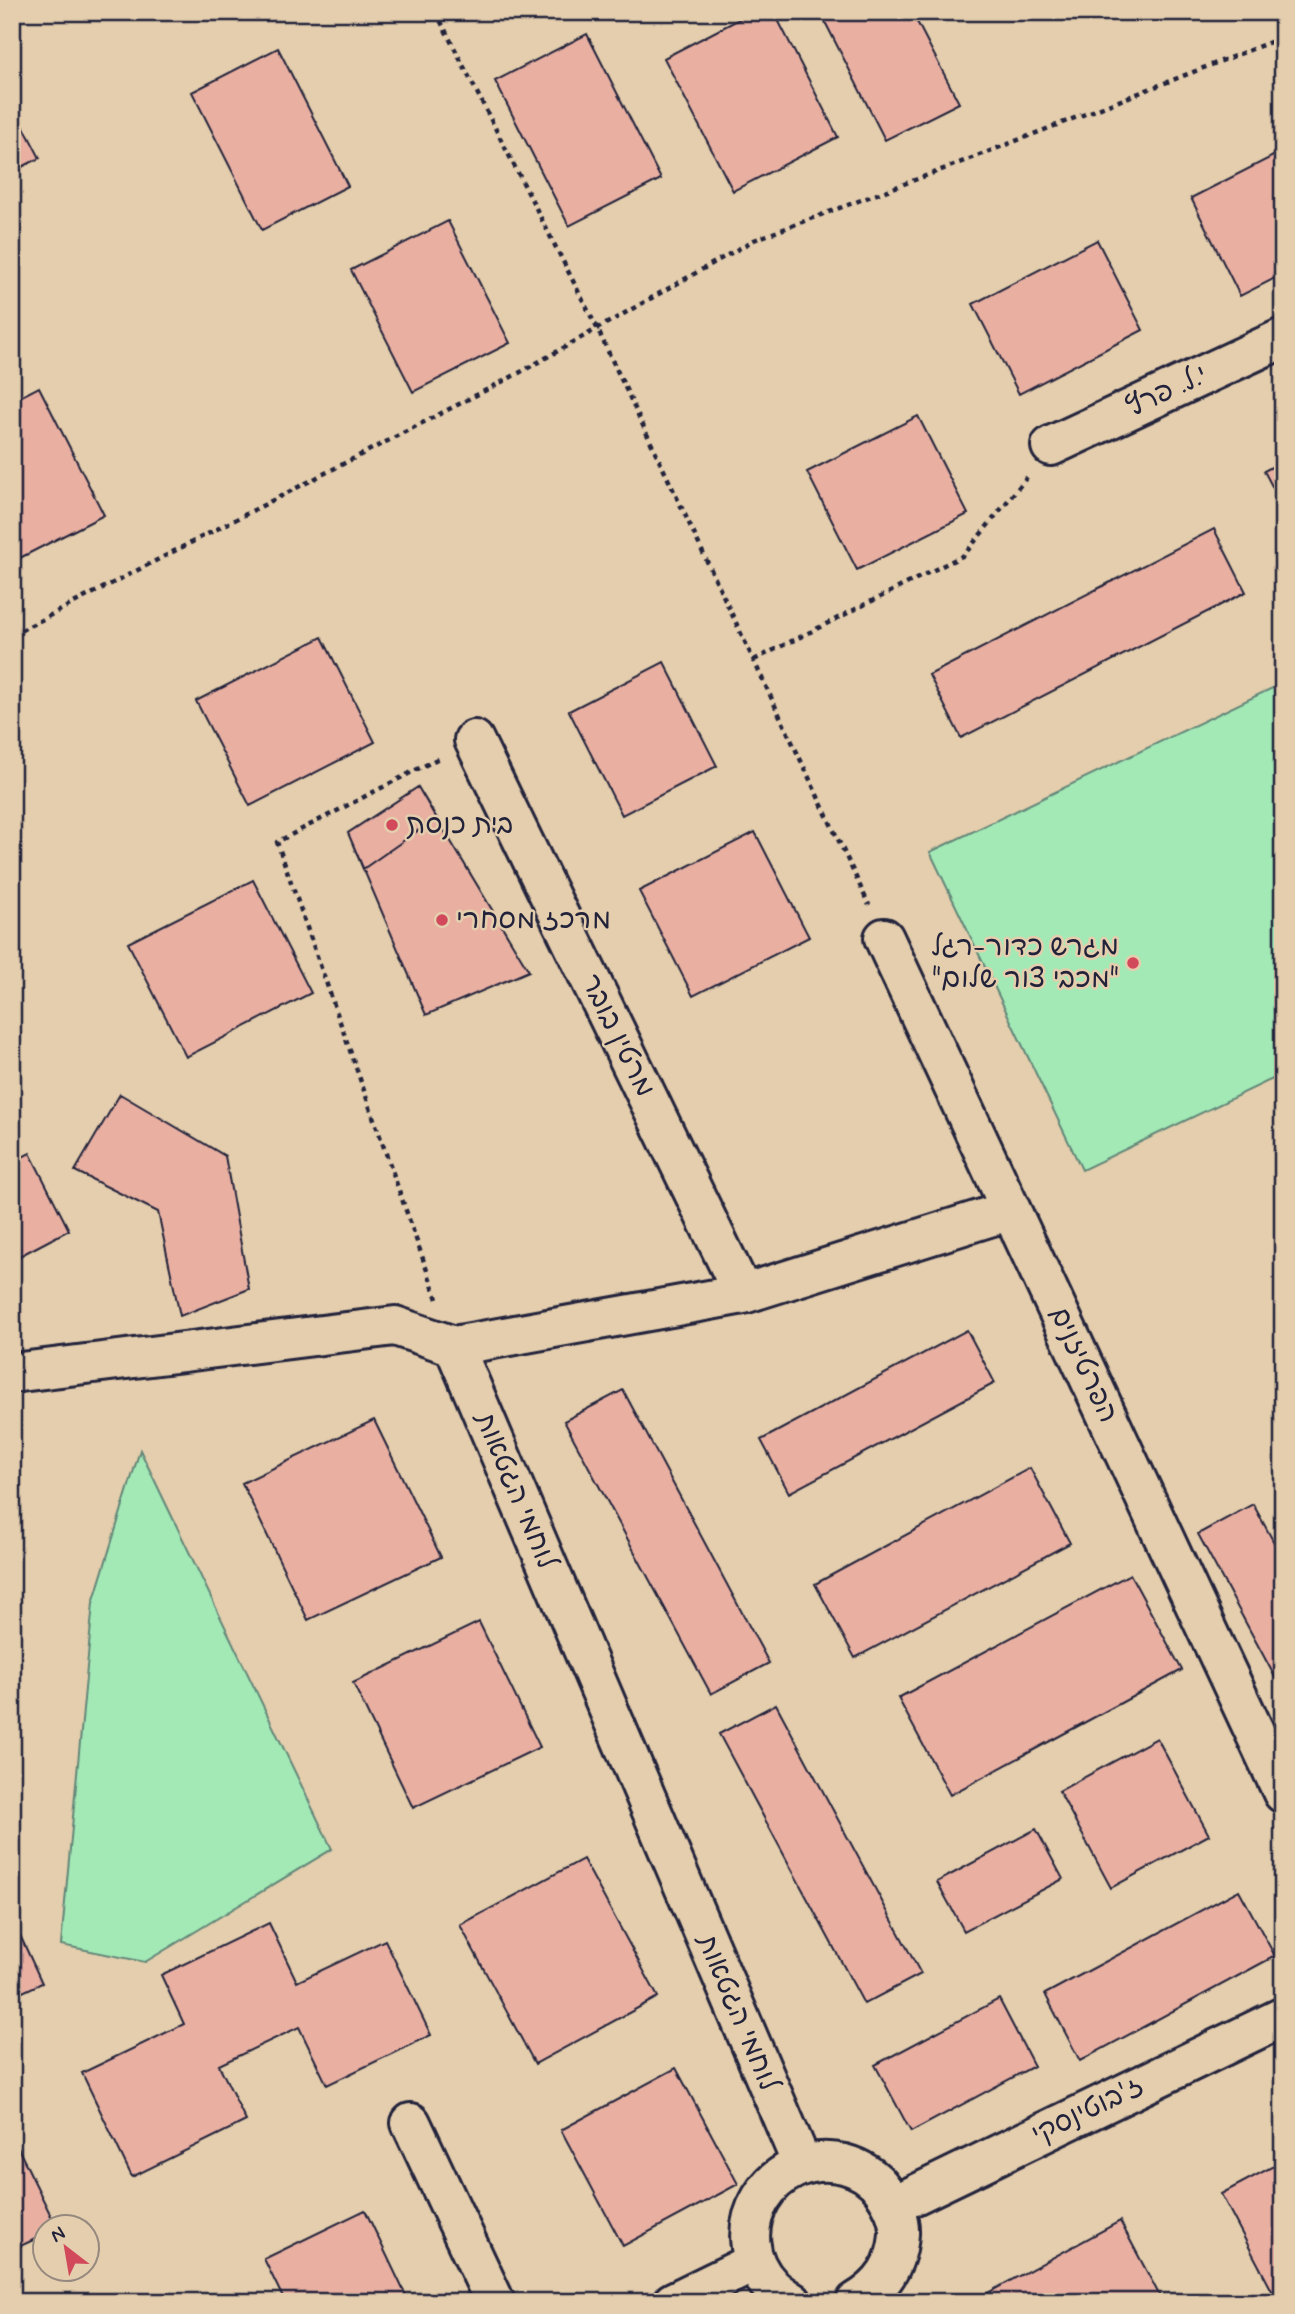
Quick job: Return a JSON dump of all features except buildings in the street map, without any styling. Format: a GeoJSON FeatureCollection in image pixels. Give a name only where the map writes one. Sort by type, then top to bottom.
{"type":"FeatureCollection","features":[{"type":"Feature","properties":{"kind":"street","name":"י.ל. פרץ"},"geometry":{"type":"LineString","coordinates":[[1051,446],[1283,338]]}},
{"type":"Feature","properties":{"kind":"street","name":"מרטין בובר"},"geometry":{"type":"LineString","coordinates":[[474,740],[743,1294]]}},
{"type":"Feature","properties":{"kind":"street","name":"הפרטיזנים"},"geometry":{"type":"LineString","coordinates":[[884,938],[1283,1793]]}},
{"type":"Feature","properties":{"kind":"street"},"geometry":{"type":"LineString","coordinates":[[12,1373],[395,1326],[454,1346],[743,1294],[1011,1210]]}},
{"type":"Feature","properties":{"kind":"street","name":"לוחמי הגטאות"},"geometry":{"type":"LineString","coordinates":[[454,1346],[802,2164]]}},
{"type":"Feature","properties":{"kind":"street","name":"ז'בוטינסקי"},"geometry":{"type":"LineString","coordinates":[[894,2206],[1283,2017]]}},
{"type":"Feature","properties":{"kind":"street"},"geometry":{"type":"LineString","coordinates":[[411,2123],[495,2302]]}},
{"type":"Feature","properties":{"kind":"street"},"geometry":{"type":"LineString","coordinates":[[792,2302],[770,2286],[755,2262],[750,2238],[753,2214],[764,2193],[781,2175],[802,2164],[829,2161],[856,2167],[878,2183],[894,2206],[900,2229],[897,2253],[888,2276],[871,2293],[856,2302]]}},
{"type":"Feature","properties":{"kind":"street"},"geometry":{"type":"LineString","coordinates":[[673,2302],[755,2262]]}},
{"type":"Feature","properties":{"kind":"path"},"geometry":{"type":"LineString","coordinates":[[436,12],[597,328],[884,938]]}},
{"type":"Feature","properties":{"kind":"path"},"geometry":{"type":"LineString","coordinates":[[12,635],[507,379],[754,240],[1283,37]]}},
{"type":"Feature","properties":{"kind":"path"},"geometry":{"type":"LineString","coordinates":[[754,660],[964,555],[1051,446]]}},
{"type":"Feature","properties":{"kind":"path"},"geometry":{"type":"LineString","coordinates":[[454,1346],[276,842],[474,740]]}},
{"type":"Feature","properties":{"kind":"green space","name":"מגרש כדור-רגל \"מכבי צור שלום\""},"geometry":{"type":"Polygon","coordinates":[[[1283,683],[1283,1074],[1082,1170],[930,852],[1283,683]]]}},
{"type":"Feature","properties":{"kind":"green space"},"geometry":{"type":"Polygon","coordinates":[[[140,1450],[332,1849],[145,1962],[61,1945],[93,1603],[140,1450]]]}},
{"type":"Feature","properties":{"kind":"place","name":"בית כנסת"},"geometry":{"type":"Point","coordinates":[392,825]}},
{"type":"Feature","properties":{"kind":"place","name":"מרכז מסחרי"},"geometry":{"type":"Point","coordinates":[442,920]}},
{"type":"Feature","properties":{"kind":"place","name":"מגרש כדור-רגל \"מכבי צור שלום\""},"geometry":{"type":"Point","coordinates":[1133,963]}}]}
